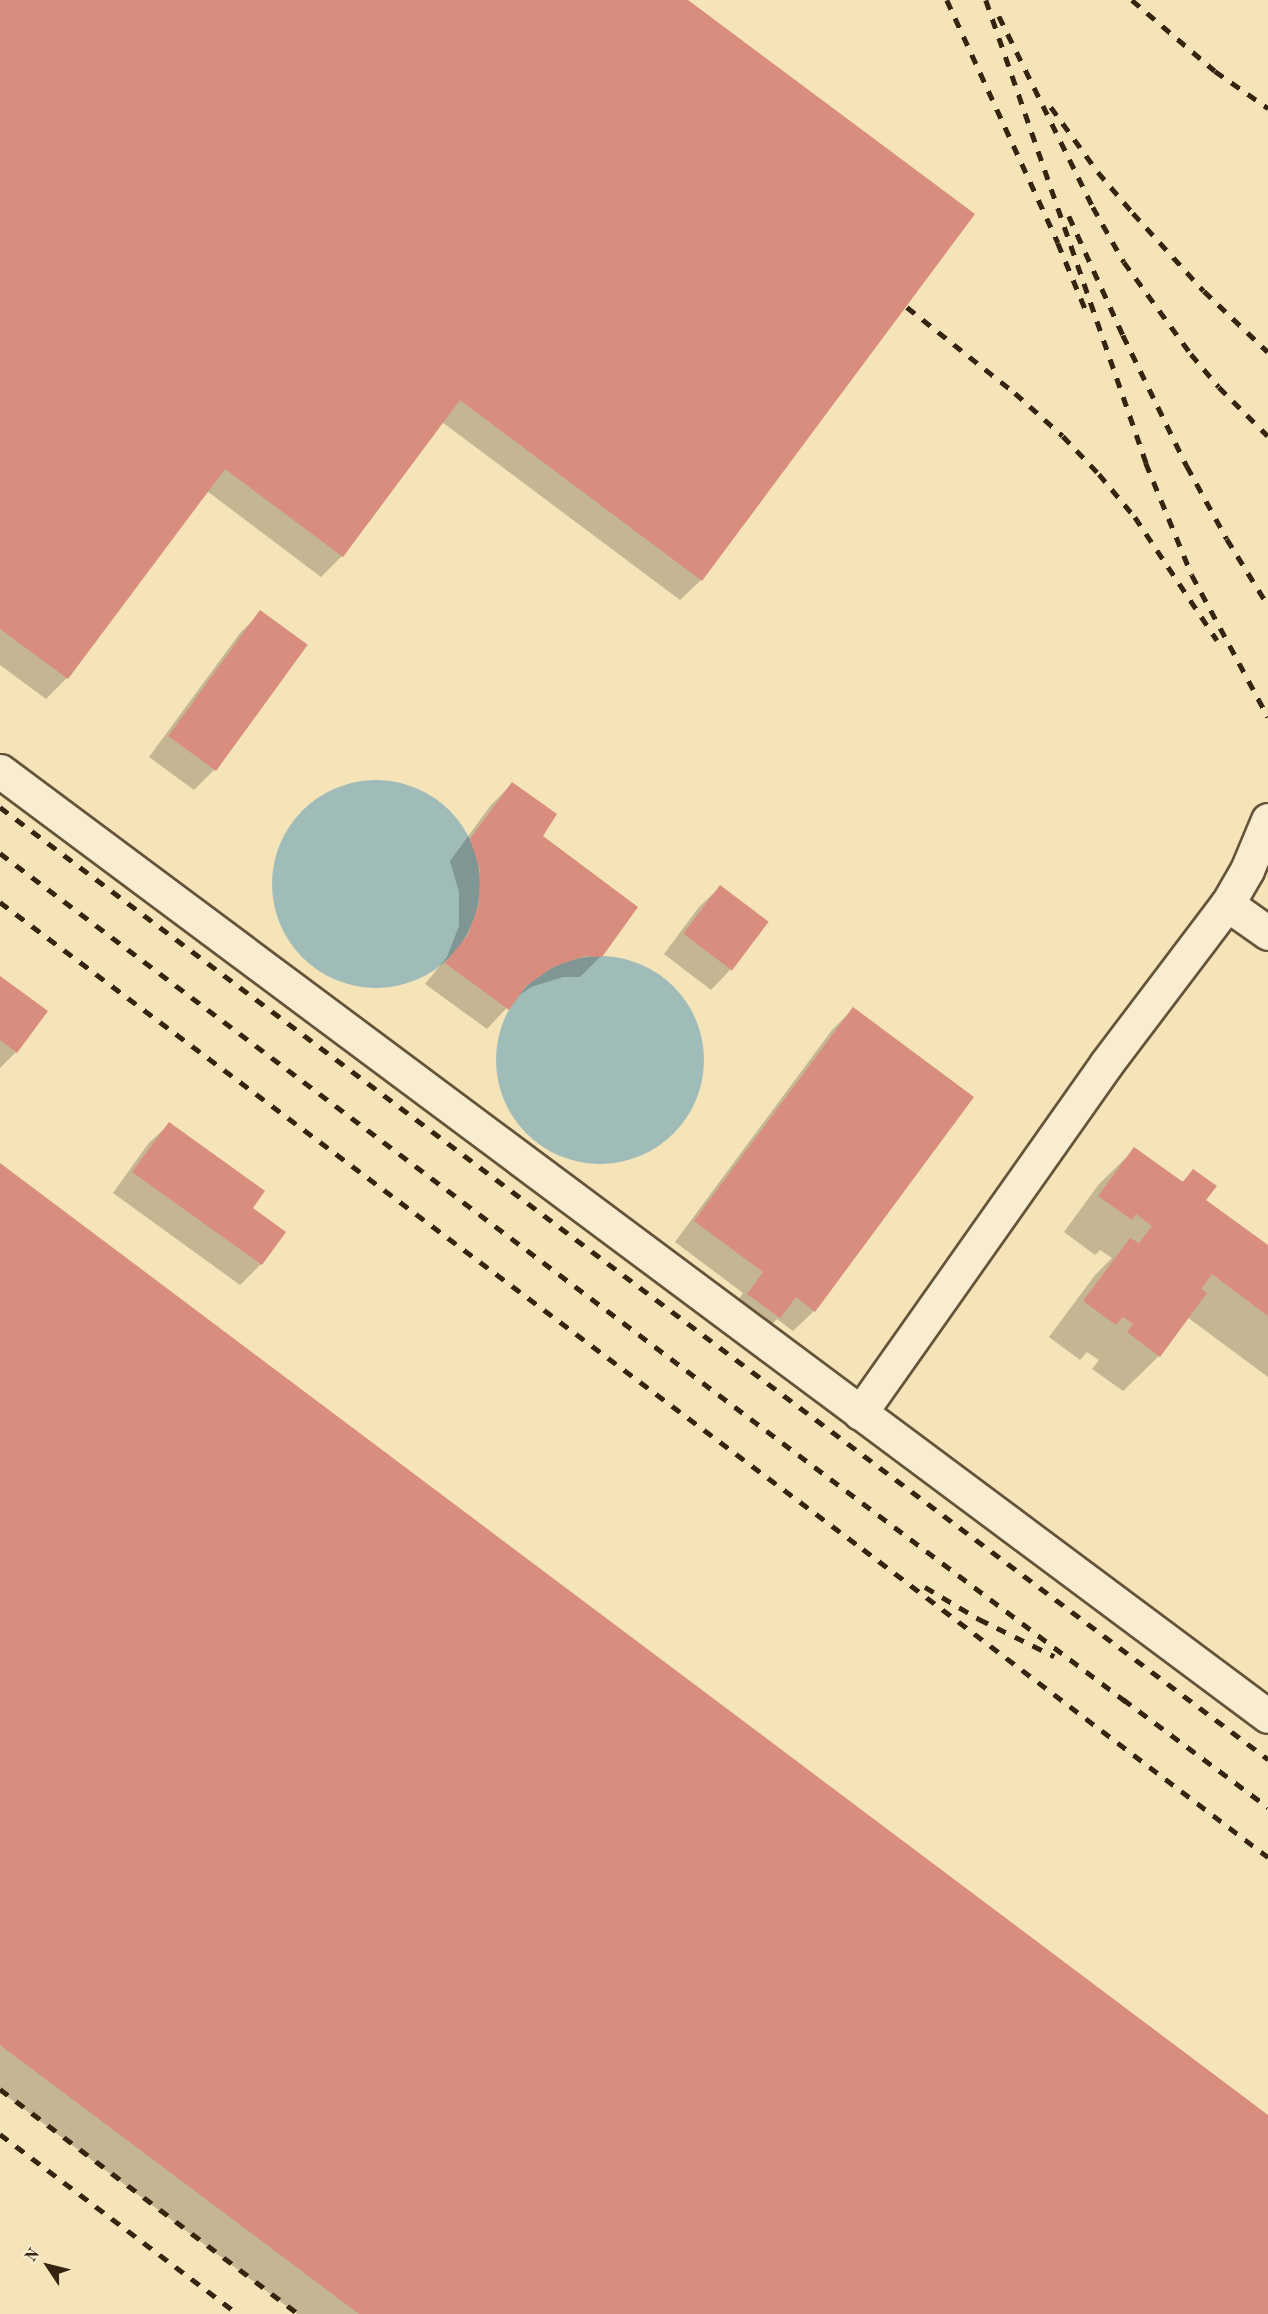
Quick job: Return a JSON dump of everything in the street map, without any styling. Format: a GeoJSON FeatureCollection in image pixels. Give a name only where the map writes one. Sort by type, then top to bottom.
{"type":"FeatureCollection","features":[{"type":"Feature","properties":{"kind":"lane"},"geometry":{"type":"LineString","coordinates":[[0,771],[1268,1716]]}},
{"type":"Feature","properties":{"kind":"lane"},"geometry":{"type":"LineString","coordinates":[[860,1413],[1112,1056],[1227,904],[1247,870],[1268,820]]}},
{"type":"Feature","properties":{"kind":"lane"},"geometry":{"type":"LineString","coordinates":[[1227,904],[1268,933]]}},
{"type":"Feature","properties":{"kind":"water"},"geometry":{"type":"Polygon","coordinates":[[[376,780],[396,782],[416,788],[442,804],[456,818],[472,844],[478,864],[480,884],[478,904],[472,924],[456,950],[442,964],[416,980],[396,986],[376,988],[356,986],[336,980],[310,964],[296,950],[280,924],[274,904],[272,884],[274,864],[280,844],[296,818],[310,804],[336,788],[356,782],[376,780]]]}},
{"type":"Feature","properties":{"kind":"water"},"geometry":{"type":"Polygon","coordinates":[[[600,956],[620,958],[640,964],[666,980],[680,994],[696,1020],[702,1040],[704,1060],[702,1080],[696,1100],[680,1126],[666,1140],[640,1156],[620,1162],[600,1164],[580,1162],[560,1156],[534,1140],[520,1126],[504,1100],[498,1080],[496,1060],[498,1040],[504,1020],[520,994],[534,980],[560,964],[580,958],[600,956]]]}},
{"type":"Feature","properties":{"kind":"building"},"geometry":{"type":"Polygon","coordinates":[[[0,0],[688,0],[975,214],[702,581],[460,400],[343,557],[225,469],[68,679],[0,629],[0,0]]]}},
{"type":"Feature","properties":{"kind":"building"},"geometry":{"type":"Polygon","coordinates":[[[260,610],[308,645],[216,771],[168,736],[260,610]]]}},
{"type":"Feature","properties":{"kind":"building"},"geometry":{"type":"Polygon","coordinates":[[[512,782],[557,814],[543,836],[638,907],[602,957],[585,956],[553,967],[526,986],[509,1010],[445,963],[468,935],[479,904],[480,870],[470,839],[512,782]]]}},
{"type":"Feature","properties":{"kind":"building"},"geometry":{"type":"Polygon","coordinates":[[[720,885],[769,922],[732,970],[683,934],[720,885]]]}},
{"type":"Feature","properties":{"kind":"building"},"geometry":{"type":"Polygon","coordinates":[[[0,976],[48,1011],[17,1053],[0,1040],[0,976]]]}},
{"type":"Feature","properties":{"kind":"building"},"geometry":{"type":"Polygon","coordinates":[[[853,1007],[974,1097],[815,1312],[796,1297],[780,1318],[747,1294],[763,1272],[694,1221],[853,1007]]]}},
{"type":"Feature","properties":{"kind":"building"},"geometry":{"type":"Polygon","coordinates":[[[169,1122],[265,1191],[253,1208],[286,1232],[262,1265],[132,1172],[169,1122]]]}},
{"type":"Feature","properties":{"kind":"building"},"geometry":{"type":"Polygon","coordinates":[[[1134,1147],[1183,1182],[1193,1169],[1217,1186],[1206,1200],[1268,1245],[1268,1316],[1212,1274],[1201,1289],[1207,1293],[1160,1357],[1127,1332],[1133,1324],[1123,1317],[1116,1325],[1083,1301],[1130,1238],[1139,1243],[1152,1226],[1136,1214],[1132,1220],[1098,1196],[1134,1147]]]}},
{"type":"Feature","properties":{"kind":"building"},"geometry":{"type":"Polygon","coordinates":[[[0,1163],[1268,2115],[1268,2314],[359,2314],[0,2045],[0,1163]]]}},
{"type":"Feature","properties":{"kind":"railway"},"geometry":{"type":"LineString","coordinates":[[947,0],[1058,243],[1087,313]]}},
{"type":"Feature","properties":{"kind":"railway"},"geometry":{"type":"LineString","coordinates":[[986,0],[1146,463],[1192,575],[1268,717]]}},
{"type":"Feature","properties":{"kind":"railway"},"geometry":{"type":"LineString","coordinates":[[1132,0],[1215,71],[1268,108]]}},
{"type":"Feature","properties":{"kind":"railway"},"geometry":{"type":"LineString","coordinates":[[999,16],[1093,207],[1124,262],[1191,354],[1219,387],[1268,436]]}},
{"type":"Feature","properties":{"kind":"railway"},"geometry":{"type":"LineString","coordinates":[[1051,107],[1098,172],[1133,213],[1204,291],[1268,352]]}},
{"type":"Feature","properties":{"kind":"railway"},"geometry":{"type":"LineString","coordinates":[[1069,216],[1123,335],[1187,466],[1227,539],[1268,605]]}},
{"type":"Feature","properties":{"kind":"railway"},"geometry":{"type":"LineString","coordinates":[[907,307],[1015,393],[1063,436],[1099,474],[1135,517],[1217,640]]}},
{"type":"Feature","properties":{"kind":"railway"},"geometry":{"type":"LineString","coordinates":[[0,807],[1268,1759]]}},
{"type":"Feature","properties":{"kind":"railway"},"geometry":{"type":"LineString","coordinates":[[0,853],[1128,1703]]}},
{"type":"Feature","properties":{"kind":"railway"},"geometry":{"type":"LineString","coordinates":[[0,902],[863,1549],[1268,1857]]}},
{"type":"Feature","properties":{"kind":"railway"},"geometry":{"type":"LineString","coordinates":[[925,1587],[979,1619],[1054,1656]]}},
{"type":"Feature","properties":{"kind":"railway"},"geometry":{"type":"LineString","coordinates":[[1123,1699],[1268,1807]]}},
{"type":"Feature","properties":{"kind":"railway"},"geometry":{"type":"LineString","coordinates":[[0,2089],[299,2314]]}},
{"type":"Feature","properties":{"kind":"railway"},"geometry":{"type":"LineString","coordinates":[[0,2134],[238,2314]]}}]}
